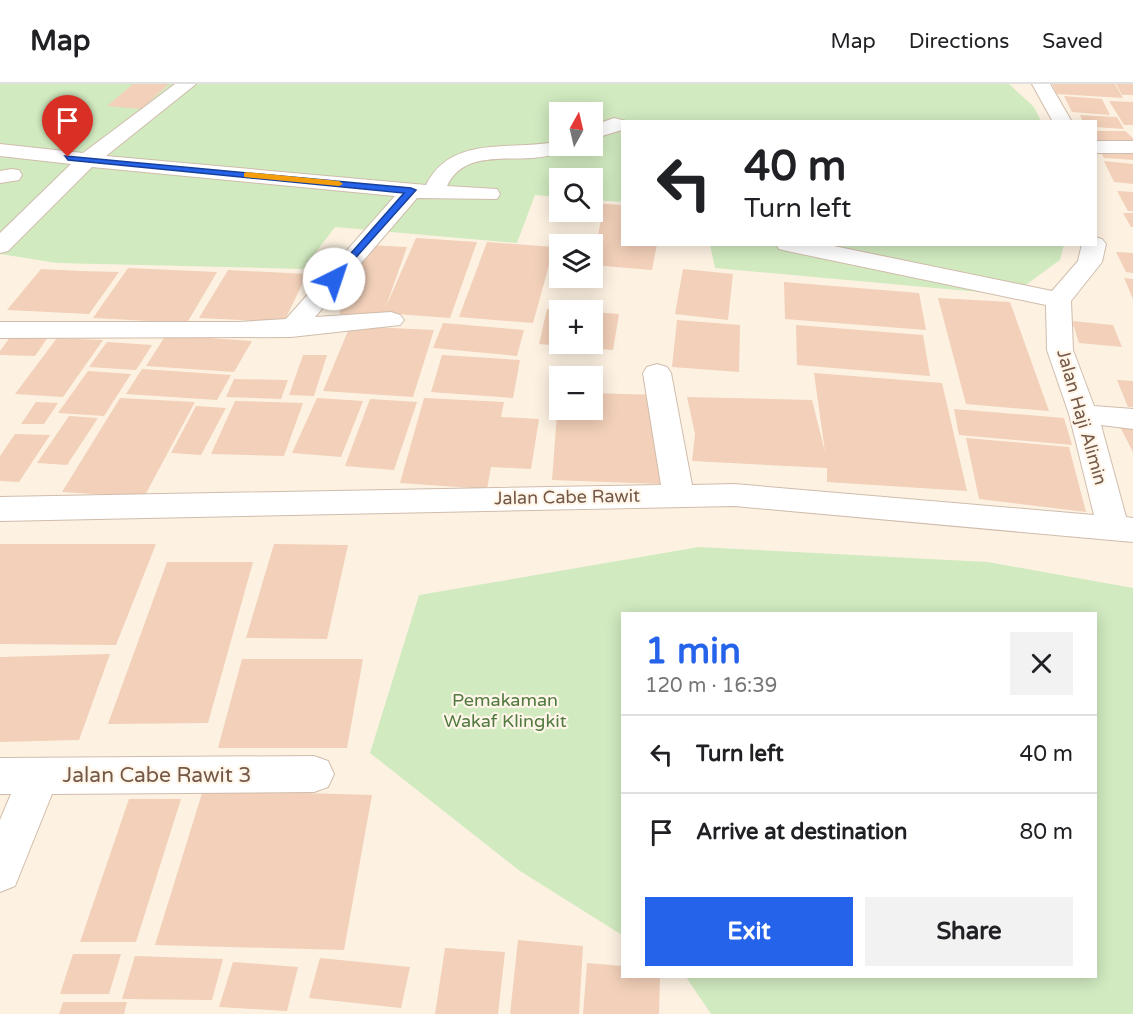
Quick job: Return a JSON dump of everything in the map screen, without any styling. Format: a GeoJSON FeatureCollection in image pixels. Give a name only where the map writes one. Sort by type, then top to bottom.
{"type":"FeatureCollection","features":[{"type":"Feature","properties":{"kind":"street"},"geometry":{"type":"LineString","coordinates":[[0,246],[87,160],[187,84]]}},
{"type":"Feature","properties":{"kind":"street"},"geometry":{"type":"LineString","coordinates":[[1041,84],[1062,120]]}},
{"type":"Feature","properties":{"kind":"street"},"geometry":{"type":"LineString","coordinates":[[603,128],[621,124]]}},
{"type":"Feature","properties":{"kind":"street"},"geometry":{"type":"LineString","coordinates":[[1097,147],[1133,147]]}},
{"type":"Feature","properties":{"kind":"street"},"geometry":{"type":"LineString","coordinates":[[0,150],[422,191],[489,194]]}},
{"type":"Feature","properties":{"kind":"street"},"geometry":{"type":"LineString","coordinates":[[291,329],[422,191],[445,171],[469,155],[549,151]]}},
{"type":"Feature","properties":{"kind":"street"},"geometry":{"type":"LineString","coordinates":[[797,246],[1058,300],[1090,262],[1094,246]]}},
{"type":"Feature","properties":{"kind":"street","name":"Jalan Haji Alimin"},"geometry":{"type":"LineString","coordinates":[[1058,300],[1060,350],[1123,529]]}},
{"type":"Feature","properties":{"kind":"street"},"geometry":{"type":"LineString","coordinates":[[0,330],[291,329],[391,320]]}},
{"type":"Feature","properties":{"kind":"street"},"geometry":{"type":"LineString","coordinates":[[657,373],[678,494]]}},
{"type":"Feature","properties":{"kind":"street"},"geometry":{"type":"LineString","coordinates":[[1083,414],[1133,419]]}},
{"type":"Feature","properties":{"kind":"street","name":"Jalan Cabe Rawit"},"geometry":{"type":"LineString","coordinates":[[0,509],[678,494],[793,498],[1123,529]]}},
{"type":"Feature","properties":{"kind":"street","name":"Jalan Cabe Rawit 3"},"geometry":{"type":"LineString","coordinates":[[19,776],[314,774]]}},
{"type":"Feature","properties":{"kind":"street"},"geometry":{"type":"LineString","coordinates":[[0,871],[19,776]]}},
{"type":"Feature","properties":{"kind":"green space"},"geometry":{"type":"Polygon","coordinates":[[[0,84],[1009,84],[1034,107],[1040,120],[621,120],[621,202],[603,201],[603,168],[549,168],[549,196],[535,195],[517,243],[335,227],[303,269],[57,263],[0,254],[0,84]]]}},
{"type":"Feature","properties":{"kind":"green space"},"geometry":{"type":"Polygon","coordinates":[[[710,246],[1064,246],[1060,260],[1012,295],[715,268],[710,246]]]}},
{"type":"Feature","properties":{"kind":"green space","name":"Pemakaman Wakaf Klingkit"},"geometry":{"type":"Polygon","coordinates":[[[699,547],[988,562],[1133,588],[1133,1014],[711,1014],[687,978],[1097,978],[1097,612],[621,612],[621,934],[520,871],[370,753],[419,595],[699,547]]]}},
{"type":"Feature","properties":{"kind":"building"},"geometry":{"type":"Polygon","coordinates":[[[133,84],[169,84],[141,109],[107,106],[133,84]]]}},
{"type":"Feature","properties":{"kind":"building"},"geometry":{"type":"Polygon","coordinates":[[[1052,84],[1115,84],[1123,98],[1057,94],[1052,84]]]}},
{"type":"Feature","properties":{"kind":"building"},"geometry":{"type":"Polygon","coordinates":[[[1116,84],[1133,84],[1133,95],[1122,95],[1116,84]]]}},
{"type":"Feature","properties":{"kind":"building"},"geometry":{"type":"Polygon","coordinates":[[[1064,96],[1102,99],[1110,115],[1072,112],[1064,96]]]}},
{"type":"Feature","properties":{"kind":"building"},"geometry":{"type":"Polygon","coordinates":[[[1109,101],[1133,102],[1133,125],[1124,125],[1109,101]]]}},
{"type":"Feature","properties":{"kind":"building"},"geometry":{"type":"Polygon","coordinates":[[[1080,115],[1117,117],[1124,129],[1097,127],[1097,120],[1082,120],[1080,115]]]}},
{"type":"Feature","properties":{"kind":"building"},"geometry":{"type":"Polygon","coordinates":[[[1097,131],[1125,131],[1133,138],[1133,143],[1098,144],[1097,131]]]}},
{"type":"Feature","properties":{"kind":"building"},"geometry":{"type":"Polygon","coordinates":[[[1098,147],[1133,149],[1133,160],[1104,158],[1098,147]]]}},
{"type":"Feature","properties":{"kind":"building"},"geometry":{"type":"Polygon","coordinates":[[[1104,161],[1133,164],[1133,184],[1114,182],[1104,161]]]}},
{"type":"Feature","properties":{"kind":"building"},"geometry":{"type":"Polygon","coordinates":[[[1117,191],[1133,192],[1133,211],[1128,211],[1117,191]]]}},
{"type":"Feature","properties":{"kind":"building"},"geometry":{"type":"Polygon","coordinates":[[[603,204],[621,205],[621,246],[657,246],[652,270],[603,266],[603,234],[598,234],[601,222],[603,222],[603,204]]]}},
{"type":"Feature","properties":{"kind":"building"},"geometry":{"type":"Polygon","coordinates":[[[1123,213],[1133,213],[1133,227],[1131,227],[1123,213]]]}},
{"type":"Feature","properties":{"kind":"building"},"geometry":{"type":"Polygon","coordinates":[[[416,238],[477,242],[450,318],[383,313],[382,316],[339,314],[369,245],[407,247],[385,309],[416,238]]]}},
{"type":"Feature","properties":{"kind":"building"},"geometry":{"type":"Polygon","coordinates":[[[487,242],[549,247],[549,265],[533,323],[459,317],[487,242]]]}},
{"type":"Feature","properties":{"kind":"building"},"geometry":{"type":"Polygon","coordinates":[[[1116,252],[1133,253],[1133,273],[1126,272],[1116,252]]]}},
{"type":"Feature","properties":{"kind":"building"},"geometry":{"type":"Polygon","coordinates":[[[128,268],[217,272],[187,323],[93,318],[128,268]]]}},
{"type":"Feature","properties":{"kind":"building"},"geometry":{"type":"Polygon","coordinates":[[[41,269],[119,272],[89,314],[7,310],[41,269]]]}},
{"type":"Feature","properties":{"kind":"building"},"geometry":{"type":"Polygon","coordinates":[[[683,269],[733,274],[728,320],[675,314],[683,269]]]}},
{"type":"Feature","properties":{"kind":"building"},"geometry":{"type":"Polygon","coordinates":[[[228,270],[307,274],[284,322],[199,318],[228,270]]]}},
{"type":"Feature","properties":{"kind":"building"},"geometry":{"type":"Polygon","coordinates":[[[1124,278],[1133,279],[1133,299],[1124,278]]]}},
{"type":"Feature","properties":{"kind":"building"},"geometry":{"type":"Polygon","coordinates":[[[784,282],[919,293],[926,330],[785,319],[784,282]]]}},
{"type":"Feature","properties":{"kind":"building"},"geometry":{"type":"Polygon","coordinates":[[[938,298],[1010,302],[1049,411],[966,404],[938,298]]]}},
{"type":"Feature","properties":{"kind":"building"},"geometry":{"type":"Polygon","coordinates":[[[547,309],[549,309],[549,345],[539,344],[547,309]]]}},
{"type":"Feature","properties":{"kind":"building"},"geometry":{"type":"Polygon","coordinates":[[[603,313],[619,314],[613,350],[603,349],[603,313]]]}},
{"type":"Feature","properties":{"kind":"building"},"geometry":{"type":"Polygon","coordinates":[[[677,320],[740,325],[739,372],[672,367],[677,320]]]}},
{"type":"Feature","properties":{"kind":"building"},"geometry":{"type":"Polygon","coordinates":[[[1072,321],[1113,325],[1122,347],[1079,343],[1072,321]]]}},
{"type":"Feature","properties":{"kind":"building"},"geometry":{"type":"Polygon","coordinates":[[[443,323],[524,330],[517,356],[433,348],[443,323]]]}},
{"type":"Feature","properties":{"kind":"building"},"geometry":{"type":"Polygon","coordinates":[[[796,325],[923,335],[930,376],[797,365],[796,325]]]}},
{"type":"Feature","properties":{"kind":"building"},"geometry":{"type":"Polygon","coordinates":[[[350,326],[434,330],[413,397],[323,391],[350,326]]]}},
{"type":"Feature","properties":{"kind":"building"},"geometry":{"type":"Polygon","coordinates":[[[166,335],[252,341],[234,372],[146,366],[166,335]]]}},
{"type":"Feature","properties":{"kind":"building"},"geometry":{"type":"Polygon","coordinates":[[[11,336],[48,337],[35,356],[0,355],[0,351],[11,336]]]}},
{"type":"Feature","properties":{"kind":"building"},"geometry":{"type":"Polygon","coordinates":[[[57,338],[103,340],[63,397],[15,394],[57,338]]]}},
{"type":"Feature","properties":{"kind":"building"},"geometry":{"type":"Polygon","coordinates":[[[107,342],[152,345],[136,370],[89,367],[107,342]]]}},
{"type":"Feature","properties":{"kind":"building"},"geometry":{"type":"Polygon","coordinates":[[[303,355],[327,355],[314,396],[289,395],[303,355]]]}},
{"type":"Feature","properties":{"kind":"building"},"geometry":{"type":"Polygon","coordinates":[[[442,355],[520,360],[513,398],[431,392],[442,355]]]}},
{"type":"Feature","properties":{"kind":"building"},"geometry":{"type":"Polygon","coordinates":[[[142,369],[231,375],[217,400],[126,394],[142,369]]]}},
{"type":"Feature","properties":{"kind":"building"},"geometry":{"type":"Polygon","coordinates":[[[88,371],[131,374],[104,416],[58,413],[88,371]]]}},
{"type":"Feature","properties":{"kind":"building"},"geometry":{"type":"Polygon","coordinates":[[[814,373],[942,383],[967,491],[827,482],[827,468],[692,461],[695,434],[687,397],[812,400],[825,452],[814,373]]]}},
{"type":"Feature","properties":{"kind":"building"},"geometry":{"type":"Polygon","coordinates":[[[234,379],[288,380],[281,399],[226,397],[234,379]]]}},
{"type":"Feature","properties":{"kind":"building"},"geometry":{"type":"Polygon","coordinates":[[[1117,380],[1133,381],[1133,407],[1128,407],[1117,380]]]}},
{"type":"Feature","properties":{"kind":"building"},"geometry":{"type":"Polygon","coordinates":[[[603,393],[659,395],[661,484],[552,480],[557,420],[603,420],[603,393]]]}},
{"type":"Feature","properties":{"kind":"building"},"geometry":{"type":"Polygon","coordinates":[[[120,398],[195,402],[144,497],[62,492],[120,398]]]}},
{"type":"Feature","properties":{"kind":"building"},"geometry":{"type":"Polygon","coordinates":[[[317,398],[363,401],[341,457],[292,453],[317,398]]]}},
{"type":"Feature","properties":{"kind":"building"},"geometry":{"type":"Polygon","coordinates":[[[424,398],[504,402],[501,417],[539,419],[531,469],[491,467],[487,489],[400,483],[424,398]]]}},
{"type":"Feature","properties":{"kind":"building"},"geometry":{"type":"Polygon","coordinates":[[[370,399],[417,402],[394,470],[345,466],[370,399]]]}},
{"type":"Feature","properties":{"kind":"building"},"geometry":{"type":"Polygon","coordinates":[[[235,401],[303,403],[284,456],[211,454],[235,401]]]}},
{"type":"Feature","properties":{"kind":"building"},"geometry":{"type":"Polygon","coordinates":[[[36,402],[58,403],[44,424],[21,424],[36,402]]]}},
{"type":"Feature","properties":{"kind":"building"},"geometry":{"type":"Polygon","coordinates":[[[196,406],[226,408],[201,455],[171,453],[196,406]]]}},
{"type":"Feature","properties":{"kind":"building"},"geometry":{"type":"Polygon","coordinates":[[[954,409],[1064,418],[1072,445],[959,435],[954,409]]]}},
{"type":"Feature","properties":{"kind":"building"},"geometry":{"type":"Polygon","coordinates":[[[69,416],[98,418],[67,465],[37,463],[69,416]]]}},
{"type":"Feature","properties":{"kind":"building"},"geometry":{"type":"Polygon","coordinates":[[[1118,423],[1133,424],[1133,452],[1118,423]]]}},
{"type":"Feature","properties":{"kind":"building"},"geometry":{"type":"Polygon","coordinates":[[[15,434],[50,435],[19,482],[0,481],[0,456],[15,434]]]}},
{"type":"Feature","properties":{"kind":"building"},"geometry":{"type":"Polygon","coordinates":[[[966,438],[1069,447],[1086,512],[979,499],[966,438]]]}},
{"type":"Feature","properties":{"kind":"building"},"geometry":{"type":"Polygon","coordinates":[[[0,544],[156,544],[116,645],[0,644],[0,544]]]}},
{"type":"Feature","properties":{"kind":"building"},"geometry":{"type":"Polygon","coordinates":[[[274,544],[348,545],[327,639],[246,638],[274,544]]]}},
{"type":"Feature","properties":{"kind":"building"},"geometry":{"type":"Polygon","coordinates":[[[167,562],[253,562],[208,723],[108,724],[167,562]]]}},
{"type":"Feature","properties":{"kind":"building"},"geometry":{"type":"Polygon","coordinates":[[[110,654],[79,740],[0,742],[0,657],[110,654]]]}},
{"type":"Feature","properties":{"kind":"building"},"geometry":{"type":"Polygon","coordinates":[[[242,659],[363,659],[347,748],[218,748],[242,659]]]}},
{"type":"Feature","properties":{"kind":"building"},"geometry":{"type":"Polygon","coordinates":[[[203,790],[372,795],[344,950],[155,945],[203,790]]]}},
{"type":"Feature","properties":{"kind":"building"},"geometry":{"type":"Polygon","coordinates":[[[129,799],[181,799],[136,942],[80,942],[129,799]]]}},
{"type":"Feature","properties":{"kind":"building"},"geometry":{"type":"Polygon","coordinates":[[[518,940],[583,946],[579,1014],[510,1014],[518,940]]]}},
{"type":"Feature","properties":{"kind":"building"},"geometry":{"type":"Polygon","coordinates":[[[445,948],[505,952],[498,1014],[435,1014],[445,948]]]}},
{"type":"Feature","properties":{"kind":"building"},"geometry":{"type":"Polygon","coordinates":[[[73,954],[121,954],[109,994],[60,994],[73,954]]]}},
{"type":"Feature","properties":{"kind":"building"},"geometry":{"type":"Polygon","coordinates":[[[135,956],[223,959],[212,1000],[122,999],[135,956]]]}},
{"type":"Feature","properties":{"kind":"building"},"geometry":{"type":"Polygon","coordinates":[[[320,958],[410,967],[401,1008],[309,998],[320,958]]]}},
{"type":"Feature","properties":{"kind":"building"},"geometry":{"type":"Polygon","coordinates":[[[233,962],[298,967],[287,1011],[219,1007],[233,962]]]}},
{"type":"Feature","properties":{"kind":"building"},"geometry":{"type":"Polygon","coordinates":[[[587,963],[621,966],[621,978],[660,978],[659,1014],[583,1014],[587,963]]]}},
{"type":"Feature","properties":{"kind":"building"},"geometry":{"type":"Polygon","coordinates":[[[63,1002],[127,1002],[124,1014],[59,1014],[63,1002]]]}},
{"type":"Feature","properties":{"kind":"slow traffic"},"geometry":{"type":"LineString","coordinates":[[247,175],[339,184]]}},
{"type":"Feature","properties":{"kind":"route"},"geometry":{"type":"LineString","coordinates":[[68,157],[411,190],[334,279]]}}]}
